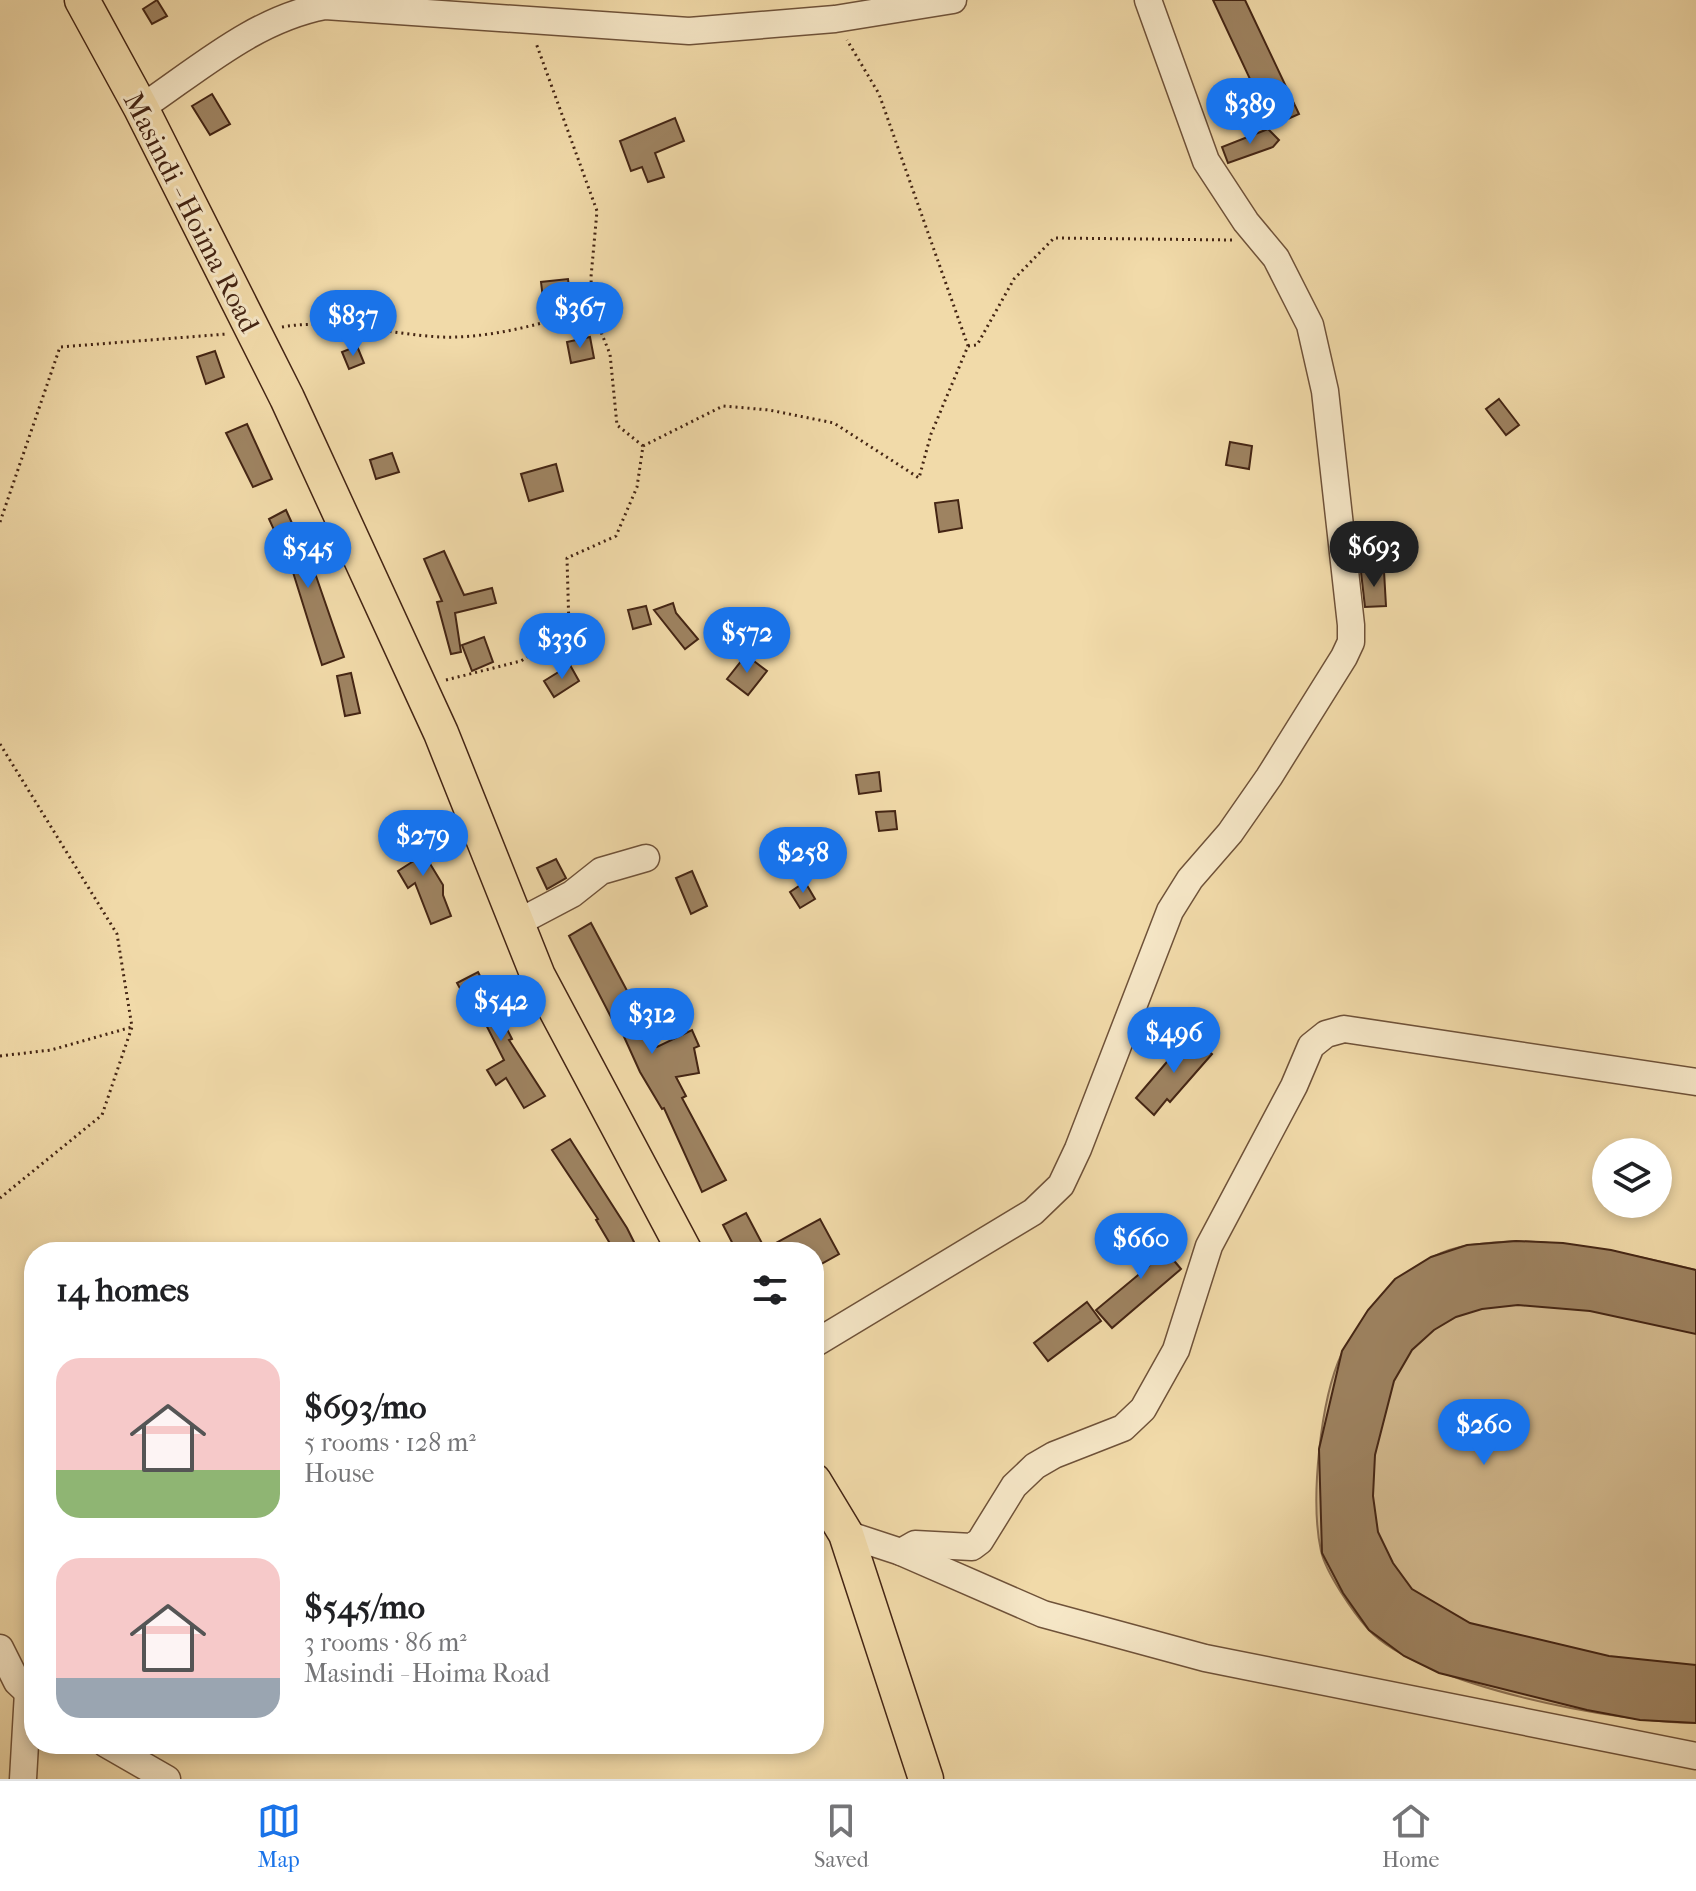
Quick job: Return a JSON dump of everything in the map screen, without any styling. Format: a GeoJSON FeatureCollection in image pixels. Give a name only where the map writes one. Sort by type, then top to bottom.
{"type":"FeatureCollection","features":[{"type":"Feature","properties":{"kind":"main road","name":"Masindi - Hoima Road"},"geometry":{"type":"LineString","coordinates":[[82,0],[141,108],[254,332],[422,692],[538,976],[680,1242]]}},
{"type":"Feature","properties":{"kind":"main road"},"geometry":{"type":"LineString","coordinates":[[824,1498],[846,1534],[926,1779]]}},
{"type":"Feature","properties":{"kind":"street"},"geometry":{"type":"LineString","coordinates":[[558,0],[571,24]]}},
{"type":"Feature","properties":{"kind":"street"},"geometry":{"type":"LineString","coordinates":[[141,108],[262,26],[292,12],[325,6],[689,31],[835,19],[953,0]]}},
{"type":"Feature","properties":{"kind":"street"},"geometry":{"type":"LineString","coordinates":[[824,1338],[1033,1212],[1061,1185],[1084,1135],[1170,911],[1190,879],[1230,833],[1269,777],[1351,642],[1319,356],[1310,325],[1276,258],[1224,192],[1206,161],[1148,0]]}},
{"type":"Feature","properties":{"kind":"street"},"geometry":{"type":"LineString","coordinates":[[517,923],[572,894],[601,871],[646,858]]}},
{"type":"Feature","properties":{"kind":"street"},"geometry":{"type":"LineString","coordinates":[[901,1552],[915,1544],[972,1547],[980,1541],[1014,1486],[1035,1466],[1054,1455],[1123,1428],[1143,1409],[1176,1350],[1209,1246],[1294,1086],[1311,1046],[1326,1034],[1344,1029],[1696,1082]]}},
{"type":"Feature","properties":{"kind":"street"},"geometry":{"type":"LineString","coordinates":[[846,1534],[901,1552],[1043,1614],[1205,1658],[1696,1756]]}},
{"type":"Feature","properties":{"kind":"street"},"geometry":{"type":"LineString","coordinates":[[0,1648],[17,1682],[24,1688]]}},
{"type":"Feature","properties":{"kind":"street"},"geometry":{"type":"LineString","coordinates":[[23,1779],[25,1754]]}},
{"type":"Feature","properties":{"kind":"street"},"geometry":{"type":"LineString","coordinates":[[123,1754],[167,1779]]}},
{"type":"Feature","properties":{"kind":"path"},"geometry":{"type":"LineString","coordinates":[[643,446],[723,406],[769,410],[834,423],[919,478],[931,434],[968,346],[879,94],[835,19]]}},
{"type":"Feature","properties":{"kind":"path"},"geometry":{"type":"LineString","coordinates":[[527,21],[597,211],[591,277],[592,310],[610,354],[617,425],[643,446]]}},
{"type":"Feature","properties":{"kind":"path"},"geometry":{"type":"LineString","coordinates":[[968,346],[977,345],[1014,279],[1054,238],[1261,240]]}},
{"type":"Feature","properties":{"kind":"path"},"geometry":{"type":"LineString","coordinates":[[0,522],[60,347],[254,332],[309,322],[444,337],[519,329],[592,310]]}},
{"type":"Feature","properties":{"kind":"path"},"geometry":{"type":"LineString","coordinates":[[422,692],[453,676],[521,661],[569,628],[567,558],[616,536],[637,487],[643,446]]}},
{"type":"Feature","properties":{"kind":"path"},"geometry":{"type":"LineString","coordinates":[[0,744],[117,934],[132,1027],[102,1115],[0,1198]]}},
{"type":"Feature","properties":{"kind":"path"},"geometry":{"type":"LineString","coordinates":[[0,1056],[51,1050],[132,1027]]}},
{"type":"Feature","properties":{"kind":"shaded area"},"geometry":{"type":"Polygon","coordinates":[[[1516,1241],[1607,1251],[1696,1270],[1696,1723],[1572,1708],[1475,1684],[1431,1668],[1394,1649],[1368,1629],[1341,1592],[1324,1560],[1318,1530],[1319,1451],[1334,1373],[1346,1346],[1428,1260],[1463,1246],[1516,1241]]]}},
{"type":"Feature","properties":{"kind":"building"},"geometry":{"type":"Polygon","coordinates":[[[157,0],[167,16],[152,24],[143,9],[157,0]]]}},
{"type":"Feature","properties":{"kind":"building"},"geometry":{"type":"Polygon","coordinates":[[[1213,0],[1245,0],[1299,114],[1272,126],[1213,0]]]}},
{"type":"Feature","properties":{"kind":"building"},"geometry":{"type":"Polygon","coordinates":[[[212,94],[230,124],[210,135],[192,106],[212,94]]]}},
{"type":"Feature","properties":{"kind":"building"},"geometry":{"type":"Polygon","coordinates":[[[675,118],[684,141],[655,153],[664,177],[648,182],[642,167],[631,171],[620,141],[675,118]]]}},
{"type":"Feature","properties":{"kind":"building"},"geometry":{"type":"Polygon","coordinates":[[[1268,129],[1279,140],[1273,147],[1228,163],[1222,147],[1268,129]]]}},
{"type":"Feature","properties":{"kind":"building"},"geometry":{"type":"Polygon","coordinates":[[[568,279],[572,312],[545,315],[541,282],[568,279]]]}},
{"type":"Feature","properties":{"kind":"building"},"geometry":{"type":"Polygon","coordinates":[[[590,337],[594,358],[571,363],[567,342],[590,337]]]}},
{"type":"Feature","properties":{"kind":"building"},"geometry":{"type":"Polygon","coordinates":[[[357,346],[364,363],[349,369],[342,352],[357,346]]]}},
{"type":"Feature","properties":{"kind":"building"},"geometry":{"type":"Polygon","coordinates":[[[215,351],[224,377],[206,384],[197,357],[215,351]]]}},
{"type":"Feature","properties":{"kind":"building"},"geometry":{"type":"Polygon","coordinates":[[[1499,399],[1519,425],[1506,435],[1486,409],[1499,399]]]}},
{"type":"Feature","properties":{"kind":"building"},"geometry":{"type":"Polygon","coordinates":[[[247,424],[272,479],[253,487],[226,433],[247,424]]]}},
{"type":"Feature","properties":{"kind":"building"},"geometry":{"type":"Polygon","coordinates":[[[1230,442],[1252,446],[1249,469],[1226,465],[1230,442]]]}},
{"type":"Feature","properties":{"kind":"building"},"geometry":{"type":"Polygon","coordinates":[[[392,453],[399,472],[376,479],[370,460],[392,453]]]}},
{"type":"Feature","properties":{"kind":"building"},"geometry":{"type":"Polygon","coordinates":[[[556,464],[563,491],[529,501],[521,474],[556,464]]]}},
{"type":"Feature","properties":{"kind":"building"},"geometry":{"type":"Polygon","coordinates":[[[958,500],[962,528],[939,532],[935,503],[958,500]]]}},
{"type":"Feature","properties":{"kind":"building"},"geometry":{"type":"Polygon","coordinates":[[[286,510],[316,576],[344,657],[322,665],[292,569],[269,519],[286,510]]]}},
{"type":"Feature","properties":{"kind":"building"},"geometry":{"type":"Polygon","coordinates":[[[444,551],[464,595],[492,588],[496,603],[455,613],[461,652],[451,654],[437,602],[442,601],[424,559],[444,551]]]}},
{"type":"Feature","properties":{"kind":"building"},"geometry":{"type":"Polygon","coordinates":[[[1384,571],[1386,606],[1365,607],[1361,572],[1384,571]]]}},
{"type":"Feature","properties":{"kind":"building"},"geometry":{"type":"Polygon","coordinates":[[[673,603],[676,613],[698,639],[685,649],[654,610],[673,603]]]}},
{"type":"Feature","properties":{"kind":"building"},"geometry":{"type":"Polygon","coordinates":[[[646,606],[651,624],[633,629],[628,610],[646,606]]]}},
{"type":"Feature","properties":{"kind":"building"},"geometry":{"type":"Polygon","coordinates":[[[484,637],[493,662],[472,671],[462,645],[484,637]]]}},
{"type":"Feature","properties":{"kind":"building"},"geometry":{"type":"Polygon","coordinates":[[[746,655],[767,671],[748,695],[727,679],[746,655]]]}},
{"type":"Feature","properties":{"kind":"building"},"geometry":{"type":"Polygon","coordinates":[[[570,665],[579,681],[554,697],[544,681],[570,665]]]}},
{"type":"Feature","properties":{"kind":"building"},"geometry":{"type":"Polygon","coordinates":[[[351,673],[360,713],[345,716],[337,676],[351,673]]]}},
{"type":"Feature","properties":{"kind":"building"},"geometry":{"type":"Polygon","coordinates":[[[879,772],[881,791],[859,794],[856,775],[879,772]]]}},
{"type":"Feature","properties":{"kind":"building"},"geometry":{"type":"Polygon","coordinates":[[[895,811],[897,829],[879,831],[876,812],[895,811]]]}},
{"type":"Feature","properties":{"kind":"building"},"geometry":{"type":"Polygon","coordinates":[[[407,826],[443,885],[443,895],[451,916],[431,924],[415,883],[408,888],[398,871],[412,862],[394,836],[407,826]]]}},
{"type":"Feature","properties":{"kind":"building"},"geometry":{"type":"Polygon","coordinates":[[[556,859],[566,878],[547,889],[537,868],[556,859]]]}},
{"type":"Feature","properties":{"kind":"building"},"geometry":{"type":"Polygon","coordinates":[[[692,871],[707,906],[691,914],[676,878],[692,871]]]}},
{"type":"Feature","properties":{"kind":"building"},"geometry":{"type":"Polygon","coordinates":[[[805,882],[815,899],[800,908],[790,892],[805,882]]]}},
{"type":"Feature","properties":{"kind":"building"},"geometry":{"type":"Polygon","coordinates":[[[591,923],[657,1047],[692,1030],[699,1046],[694,1048],[699,1073],[676,1077],[686,1096],[682,1098],[726,1180],[702,1192],[664,1108],[640,1072],[616,1019],[613,1021],[569,936],[591,923]]]}},
{"type":"Feature","properties":{"kind":"building"},"geometry":{"type":"Polygon","coordinates":[[[478,972],[512,1039],[509,1040],[545,1096],[524,1108],[506,1078],[496,1085],[487,1070],[504,1060],[478,1009],[473,1012],[457,983],[478,972]]]}},
{"type":"Feature","properties":{"kind":"building"},"geometry":{"type":"Polygon","coordinates":[[[1190,1035],[1212,1054],[1170,1102],[1167,1099],[1154,1115],[1136,1098],[1190,1035]]]}},
{"type":"Feature","properties":{"kind":"building"},"geometry":{"type":"Polygon","coordinates":[[[570,1139],[634,1242],[609,1242],[598,1219],[552,1150],[570,1139]]]}},
{"type":"Feature","properties":{"kind":"building"},"geometry":{"type":"Polygon","coordinates":[[[746,1213],[761,1242],[732,1242],[723,1225],[746,1213]]]}},
{"type":"Feature","properties":{"kind":"building"},"geometry":{"type":"Polygon","coordinates":[[[820,1219],[839,1254],[824,1262],[824,1242],[778,1242],[820,1219]]]}},
{"type":"Feature","properties":{"kind":"building"},"geometry":{"type":"Polygon","coordinates":[[[1149,1231],[1181,1269],[1112,1328],[1096,1310],[1149,1266],[1132,1246],[1149,1231]]]}},
{"type":"Feature","properties":{"kind":"building"},"geometry":{"type":"Polygon","coordinates":[[[1516,1241],[1563,1243],[1611,1250],[1696,1270],[1696,1334],[1590,1311],[1518,1305],[1482,1309],[1456,1317],[1434,1330],[1412,1350],[1394,1381],[1375,1455],[1373,1496],[1378,1532],[1393,1563],[1412,1589],[1470,1623],[1609,1656],[1696,1665],[1696,1723],[1640,1720],[1587,1710],[1439,1673],[1404,1656],[1369,1630],[1343,1593],[1322,1553],[1319,1449],[1342,1351],[1368,1310],[1395,1279],[1431,1257],[1467,1245],[1516,1241]]]}},
{"type":"Feature","properties":{"kind":"building"},"geometry":{"type":"Polygon","coordinates":[[[1087,1302],[1101,1321],[1048,1361],[1034,1343],[1087,1302]]]}}]}
